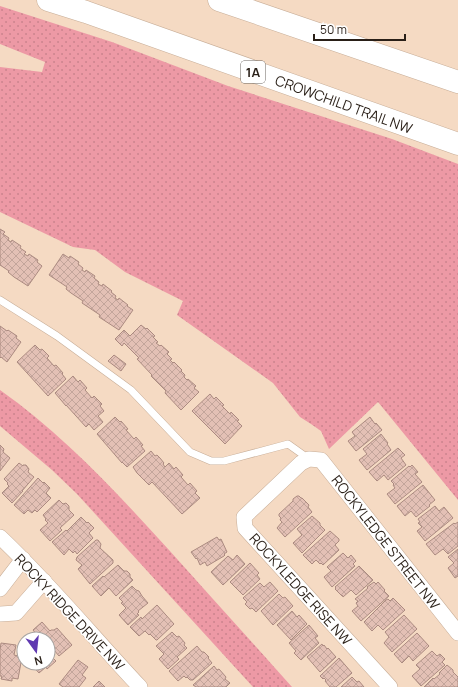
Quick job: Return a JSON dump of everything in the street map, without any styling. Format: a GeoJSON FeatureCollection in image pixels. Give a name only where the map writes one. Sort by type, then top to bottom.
{"type":"FeatureCollection","features":[{"type":"Feature","properties":{"kind":"highway","name":"CROWCHILD TRAIL NW"},"geometry":{"type":"LineString","coordinates":[[48,0],[458,144]]}},
{"type":"Feature","properties":{"kind":"highway"},"geometry":{"type":"LineString","coordinates":[[219,0],[458,82]]}},
{"type":"Feature","properties":{"kind":"highway"},"geometry":{"type":"LineString","coordinates":[[334,39],[361,40],[458,70]]}},
{"type":"Feature","properties":{"kind":"street","name":"ROCKYLEDGE STREET NW"},"geometry":{"type":"LineString","coordinates":[[310,459],[321,460],[458,633]]}},
{"type":"Feature","properties":{"kind":"street","name":"ROCKYLEDGE RISE NW"},"geometry":{"type":"LineString","coordinates":[[310,459],[301,463],[244,516],[245,528],[390,687]]}},
{"type":"Feature","properties":{"kind":"street","name":"ROCKY RIDGE DRIVE NW"},"geometry":{"type":"LineString","coordinates":[[0,537],[44,581],[112,658],[140,687]]}},
{"type":"Feature","properties":{"kind":"street"},"geometry":{"type":"LineString","coordinates":[[0,589],[23,559]]}},
{"type":"Feature","properties":{"kind":"street"},"geometry":{"type":"LineString","coordinates":[[0,614],[16,613],[44,581]]}},
{"type":"Feature","properties":{"kind":"lane"},"geometry":{"type":"LineString","coordinates":[[0,300],[57,336],[131,390],[190,452],[211,461],[224,461],[288,444],[310,459]]}},
{"type":"Feature","properties":{"kind":"shaded area"},"geometry":{"type":"Polygon","coordinates":[[[0,6],[112,42],[228,86],[392,139],[458,164],[458,500],[378,402],[329,449],[321,431],[300,417],[273,383],[177,315],[183,301],[125,272],[95,250],[73,247],[0,212],[0,67],[42,72],[45,62],[0,44],[0,6]]]}},
{"type":"Feature","properties":{"kind":"shaded area"},"geometry":{"type":"Polygon","coordinates":[[[0,390],[24,407],[68,445],[110,486],[292,687],[253,687],[77,494],[52,470],[0,426],[0,390]]]}},
{"type":"Feature","properties":{"kind":"building"},"geometry":{"type":"Polygon","coordinates":[[[0,229],[5,232],[3,234],[9,238],[8,240],[11,242],[12,240],[21,246],[20,248],[26,252],[24,254],[28,256],[29,254],[38,260],[37,262],[42,266],[28,286],[0,265],[0,229]]]}},
{"type":"Feature","properties":{"kind":"building"},"geometry":{"type":"Polygon","coordinates":[[[63,254],[69,258],[70,256],[79,262],[78,264],[83,268],[82,270],[85,272],[86,270],[95,276],[94,278],[99,282],[98,284],[102,286],[103,284],[112,291],[111,292],[116,296],[115,298],[118,300],[119,298],[133,310],[119,330],[99,317],[100,315],[82,303],[83,301],[66,289],[67,287],[49,275],[63,254]]]}},
{"type":"Feature","properties":{"kind":"building"},"geometry":{"type":"Polygon","coordinates":[[[141,325],[146,329],[147,328],[155,336],[153,337],[158,342],[156,343],[160,346],[161,345],[169,352],[167,354],[172,359],[170,360],[182,370],[181,371],[185,375],[184,377],[196,386],[194,388],[199,392],[181,410],[137,359],[139,358],[124,343],[122,346],[115,339],[124,330],[130,336],[141,325]]]}},
{"type":"Feature","properties":{"kind":"building"},"geometry":{"type":"Polygon","coordinates":[[[0,326],[17,336],[16,338],[21,342],[7,362],[1,357],[0,358],[0,326]]]}},
{"type":"Feature","properties":{"kind":"building"},"geometry":{"type":"Polygon","coordinates":[[[35,345],[49,356],[47,358],[54,366],[56,365],[66,379],[48,396],[17,362],[35,345]]]}},
{"type":"Feature","properties":{"kind":"building"},"geometry":{"type":"Polygon","coordinates":[[[114,355],[126,364],[121,371],[108,361],[114,355]]]}},
{"type":"Feature","properties":{"kind":"building"},"geometry":{"type":"Polygon","coordinates":[[[73,376],[78,382],[80,380],[87,388],[85,390],[92,398],[94,396],[102,404],[100,406],[104,411],[98,416],[103,422],[94,430],[89,424],[86,427],[55,393],[73,376]]]}},
{"type":"Feature","properties":{"kind":"building"},"geometry":{"type":"Polygon","coordinates":[[[210,394],[214,399],[216,397],[230,414],[231,412],[239,420],[237,421],[242,426],[225,444],[192,411],[210,394]]]}},
{"type":"Feature","properties":{"kind":"building"},"geometry":{"type":"Polygon","coordinates":[[[115,417],[128,429],[126,430],[134,439],[136,437],[143,445],[141,446],[145,451],[127,467],[97,434],[115,417]]]}},
{"type":"Feature","properties":{"kind":"building"},"geometry":{"type":"Polygon","coordinates":[[[370,417],[382,430],[356,451],[348,441],[355,436],[352,432],[370,417]]]}},
{"type":"Feature","properties":{"kind":"building"},"geometry":{"type":"Polygon","coordinates":[[[381,434],[391,450],[367,470],[359,460],[367,454],[363,449],[381,434]]]}},
{"type":"Feature","properties":{"kind":"building"},"geometry":{"type":"Polygon","coordinates":[[[0,445],[4,449],[3,452],[10,458],[0,471],[0,445]]]}},
{"type":"Feature","properties":{"kind":"building"},"geometry":{"type":"Polygon","coordinates":[[[398,448],[405,455],[401,458],[406,465],[388,480],[384,475],[377,481],[369,472],[398,448]]]}},
{"type":"Feature","properties":{"kind":"building"},"geometry":{"type":"Polygon","coordinates":[[[151,451],[155,456],[157,455],[160,458],[165,467],[169,463],[174,469],[176,467],[183,475],[181,477],[188,485],[190,483],[197,491],[195,493],[200,498],[182,514],[152,482],[149,485],[133,467],[151,451]]]}},
{"type":"Feature","properties":{"kind":"building"},"geometry":{"type":"Polygon","coordinates":[[[19,463],[23,466],[26,465],[29,469],[28,472],[34,477],[12,503],[2,493],[9,486],[4,479],[19,463]]]}},
{"type":"Feature","properties":{"kind":"building"},"geometry":{"type":"Polygon","coordinates":[[[412,465],[418,472],[415,474],[422,482],[395,504],[387,494],[395,488],[391,481],[412,465]]]}},
{"type":"Feature","properties":{"kind":"building"},"geometry":{"type":"Polygon","coordinates":[[[38,478],[50,488],[46,493],[51,498],[37,512],[35,510],[32,513],[28,510],[24,514],[14,505],[38,478]]]}},
{"type":"Feature","properties":{"kind":"building"},"geometry":{"type":"Polygon","coordinates":[[[423,485],[435,500],[416,517],[411,511],[405,516],[397,506],[423,485]]]}},
{"type":"Feature","properties":{"kind":"building"},"geometry":{"type":"Polygon","coordinates":[[[297,496],[302,498],[309,505],[308,507],[312,512],[285,537],[277,528],[282,522],[279,514],[297,496]]]}},
{"type":"Feature","properties":{"kind":"building"},"geometry":{"type":"Polygon","coordinates":[[[59,500],[63,504],[66,503],[69,506],[69,510],[74,515],[60,528],[62,530],[50,541],[40,530],[48,523],[43,515],[59,500]]]}},
{"type":"Feature","properties":{"kind":"building"},"geometry":{"type":"Polygon","coordinates":[[[435,506],[439,511],[444,507],[453,518],[425,541],[417,531],[422,527],[418,523],[420,522],[418,519],[435,506]]]}},
{"type":"Feature","properties":{"kind":"building"},"geometry":{"type":"Polygon","coordinates":[[[312,516],[325,530],[302,553],[293,543],[302,535],[297,529],[312,516]]]}},
{"type":"Feature","properties":{"kind":"building"},"geometry":{"type":"Polygon","coordinates":[[[81,517],[94,528],[89,533],[93,538],[77,554],[75,551],[73,553],[69,549],[64,555],[52,542],[66,530],[67,531],[81,517]]]}},
{"type":"Feature","properties":{"kind":"building"},"geometry":{"type":"Polygon","coordinates":[[[458,522],[458,546],[448,554],[443,549],[435,555],[426,544],[454,523],[455,524],[458,522]]]}},
{"type":"Feature","properties":{"kind":"building"},"geometry":{"type":"Polygon","coordinates":[[[330,531],[339,539],[335,545],[339,550],[323,565],[316,560],[312,564],[303,555],[330,531]]]}},
{"type":"Feature","properties":{"kind":"building"},"geometry":{"type":"Polygon","coordinates":[[[217,537],[219,540],[221,539],[227,552],[224,556],[207,566],[205,562],[200,565],[197,558],[196,559],[191,552],[217,537]]]}},
{"type":"Feature","properties":{"kind":"building"},"geometry":{"type":"Polygon","coordinates":[[[96,540],[98,540],[101,544],[100,548],[113,560],[113,563],[90,584],[78,569],[82,565],[76,560],[77,557],[96,540]]]}},
{"type":"Feature","properties":{"kind":"building"},"geometry":{"type":"Polygon","coordinates":[[[458,549],[458,576],[455,578],[448,568],[454,563],[448,557],[458,549]]]}},
{"type":"Feature","properties":{"kind":"building"},"geometry":{"type":"Polygon","coordinates":[[[343,553],[348,558],[351,555],[356,561],[353,564],[355,566],[332,587],[324,577],[331,571],[327,567],[343,553]]]}},
{"type":"Feature","properties":{"kind":"building"},"geometry":{"type":"Polygon","coordinates":[[[237,555],[245,564],[223,585],[211,572],[228,556],[233,560],[237,555]]]}},
{"type":"Feature","properties":{"kind":"building"},"geometry":{"type":"Polygon","coordinates":[[[250,563],[259,573],[257,575],[260,579],[243,595],[230,582],[250,563]]]}},
{"type":"Feature","properties":{"kind":"building"},"geometry":{"type":"Polygon","coordinates":[[[118,565],[130,574],[130,577],[133,580],[116,596],[109,588],[101,596],[92,586],[118,565]]]}},
{"type":"Feature","properties":{"kind":"building"},"geometry":{"type":"Polygon","coordinates":[[[359,566],[373,580],[356,595],[351,590],[343,597],[335,589],[335,587],[359,566]]]}},
{"type":"Feature","properties":{"kind":"building"},"geometry":{"type":"Polygon","coordinates":[[[270,582],[278,591],[256,612],[252,608],[250,609],[245,604],[247,602],[243,598],[260,583],[264,587],[270,582]]]}},
{"type":"Feature","properties":{"kind":"building"},"geometry":{"type":"Polygon","coordinates":[[[374,582],[376,584],[378,582],[389,596],[361,621],[352,611],[358,606],[356,603],[358,601],[355,599],[374,582]]]}},
{"type":"Feature","properties":{"kind":"building"},"geometry":{"type":"Polygon","coordinates":[[[132,586],[139,591],[148,603],[138,611],[139,612],[137,614],[139,615],[128,625],[119,615],[126,608],[121,603],[123,602],[119,598],[132,586]]]}},
{"type":"Feature","properties":{"kind":"building"},"geometry":{"type":"Polygon","coordinates":[[[279,594],[283,598],[285,597],[293,606],[273,625],[261,611],[279,594]]]}},
{"type":"Feature","properties":{"kind":"building"},"geometry":{"type":"Polygon","coordinates":[[[393,598],[405,610],[383,630],[378,625],[372,631],[364,622],[386,600],[388,599],[390,601],[393,598]]]}},
{"type":"Feature","properties":{"kind":"building"},"geometry":{"type":"Polygon","coordinates":[[[157,605],[174,624],[157,640],[145,631],[139,636],[130,627],[141,617],[142,619],[157,605]]]}},
{"type":"Feature","properties":{"kind":"building"},"geometry":{"type":"Polygon","coordinates":[[[292,611],[297,617],[299,615],[307,624],[291,640],[277,625],[292,611]]]}},
{"type":"Feature","properties":{"kind":"building"},"geometry":{"type":"Polygon","coordinates":[[[404,615],[417,629],[392,652],[384,643],[389,637],[385,632],[404,615]]]}},
{"type":"Feature","properties":{"kind":"building"},"geometry":{"type":"Polygon","coordinates":[[[42,622],[50,631],[34,631],[33,630],[42,622]]]}},
{"type":"Feature","properties":{"kind":"building"},"geometry":{"type":"Polygon","coordinates":[[[309,625],[318,636],[315,638],[319,643],[301,660],[294,653],[296,651],[289,643],[309,625]]]}},
{"type":"Feature","properties":{"kind":"building"},"geometry":{"type":"Polygon","coordinates":[[[57,628],[72,645],[59,656],[56,652],[56,631],[50,631],[57,628]]]}},
{"type":"Feature","properties":{"kind":"building"},"geometry":{"type":"Polygon","coordinates":[[[172,632],[177,637],[179,636],[187,648],[177,657],[179,659],[168,669],[159,659],[164,654],[156,646],[172,632]]]}},
{"type":"Feature","properties":{"kind":"building"},"geometry":{"type":"Polygon","coordinates":[[[417,633],[429,646],[413,661],[409,656],[402,663],[394,654],[417,633]]]}},
{"type":"Feature","properties":{"kind":"building"},"geometry":{"type":"Polygon","coordinates":[[[1,643],[16,645],[14,655],[16,656],[16,671],[19,671],[18,679],[12,678],[12,681],[1,679],[1,643]]]}},
{"type":"Feature","properties":{"kind":"building"},"geometry":{"type":"Polygon","coordinates":[[[322,644],[336,657],[320,672],[307,657],[322,644]]]}},
{"type":"Feature","properties":{"kind":"building"},"geometry":{"type":"Polygon","coordinates":[[[197,646],[209,657],[208,658],[212,663],[193,680],[190,680],[184,676],[178,681],[169,671],[197,646]]]}},
{"type":"Feature","properties":{"kind":"building"},"geometry":{"type":"Polygon","coordinates":[[[432,651],[437,656],[440,654],[445,659],[442,662],[445,665],[421,686],[412,676],[420,669],[416,665],[432,651]]]}},
{"type":"Feature","properties":{"kind":"building"},"geometry":{"type":"Polygon","coordinates":[[[339,658],[352,673],[336,687],[330,687],[325,681],[326,680],[320,676],[339,658]]]}},
{"type":"Feature","properties":{"kind":"building"},"geometry":{"type":"Polygon","coordinates":[[[78,660],[88,667],[82,675],[86,678],[79,687],[63,687],[59,684],[78,660]]]}},
{"type":"Feature","properties":{"kind":"building"},"geometry":{"type":"Polygon","coordinates":[[[447,665],[458,677],[458,687],[424,687],[433,678],[434,679],[440,674],[439,673],[447,665]]]}},
{"type":"Feature","properties":{"kind":"building"},"geometry":{"type":"Polygon","coordinates":[[[214,666],[217,670],[219,669],[226,677],[225,679],[230,683],[226,687],[196,687],[193,685],[214,666]]]}},
{"type":"Feature","properties":{"kind":"building"},"geometry":{"type":"Polygon","coordinates":[[[352,677],[357,682],[359,681],[364,687],[341,687],[352,677]]]}},
{"type":"Feature","properties":{"kind":"building"},"geometry":{"type":"Polygon","coordinates":[[[99,681],[105,687],[93,687],[99,681]]]}}]}
